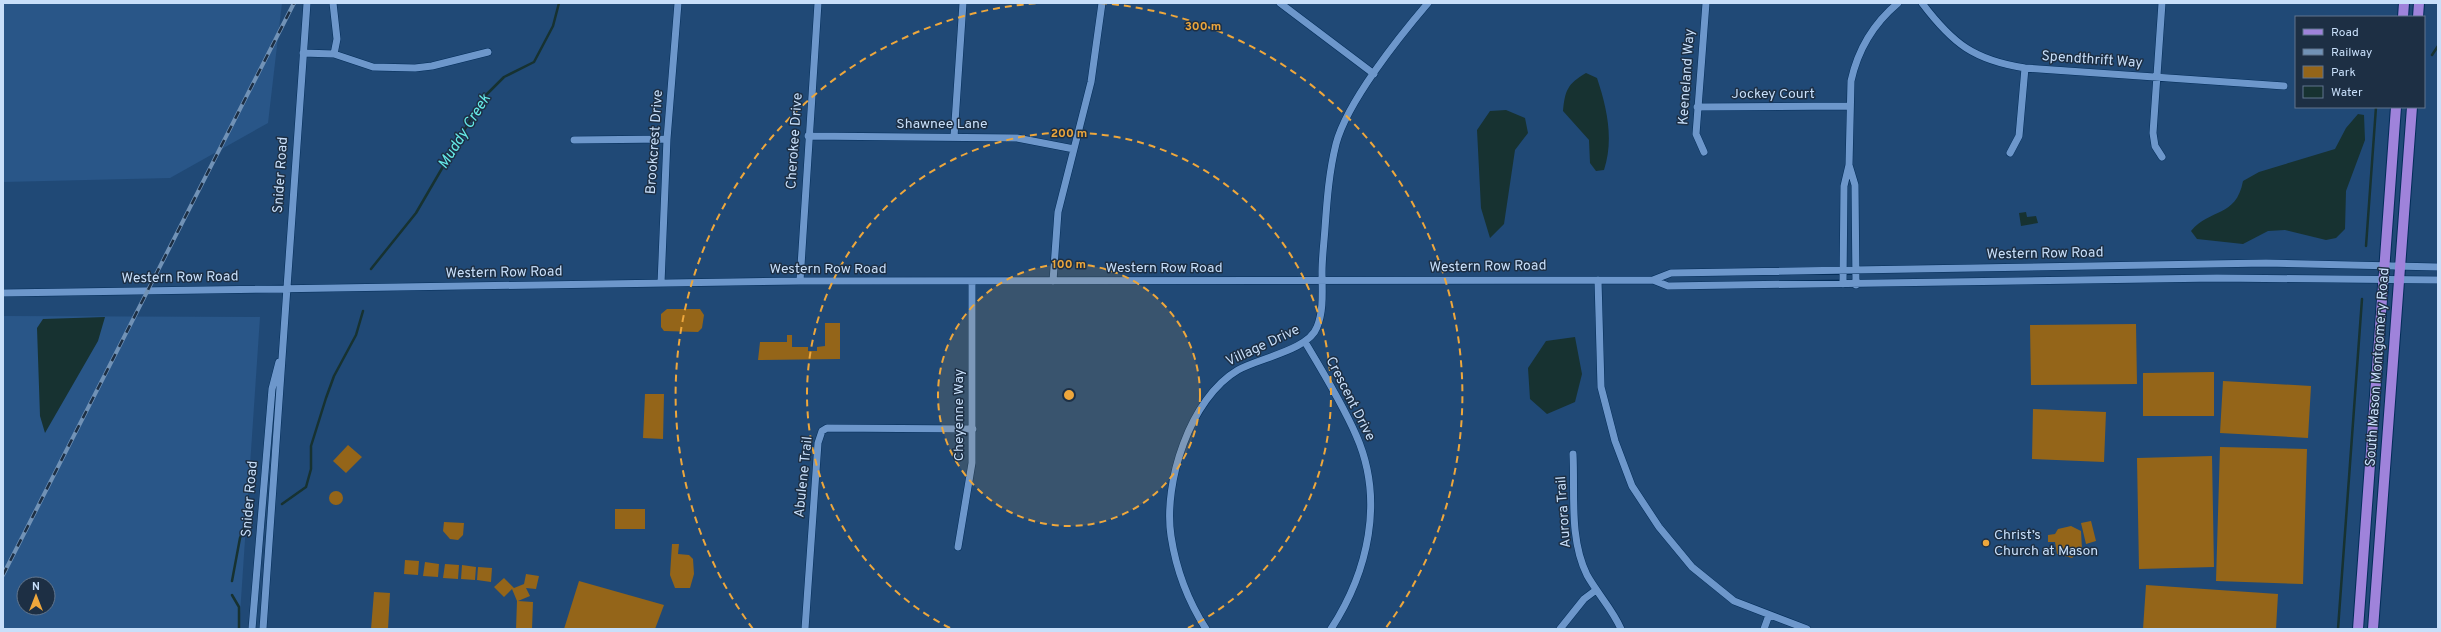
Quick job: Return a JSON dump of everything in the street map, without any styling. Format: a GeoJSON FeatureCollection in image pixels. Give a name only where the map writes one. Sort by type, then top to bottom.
{"type":"FeatureCollection","features":[{"type":"Feature","properties":{"kind":"main road"},"geometry":{"type":"LineString","coordinates":[[2403,16],[2404,3]]}},
{"type":"Feature","properties":{"kind":"main road"},"geometry":{"type":"LineString","coordinates":[[2418,16],[2419,3]]}},
{"type":"Feature","properties":{"kind":"main road","name":"South Mason Montgomery Road"},"geometry":{"type":"LineString","coordinates":[[2358,629],[2396,108]]}},
{"type":"Feature","properties":{"kind":"main road","name":"South Mason Montgomery Road"},"geometry":{"type":"LineString","coordinates":[[2373,629],[2412,108]]}},
{"type":"Feature","properties":{"kind":"street","name":"Snider Road"},"geometry":{"type":"LineString","coordinates":[[263,629],[307,3]]}},
{"type":"Feature","properties":{"kind":"street"},"geometry":{"type":"LineString","coordinates":[[333,3],[337,39],[334,54]]}},
{"type":"Feature","properties":{"kind":"street","name":"Brookcrest Drive"},"geometry":{"type":"LineString","coordinates":[[660,283],[667,139],[678,3]]}},
{"type":"Feature","properties":{"kind":"street","name":"Cherokee Drive"},"geometry":{"type":"LineString","coordinates":[[800,281],[808,136],[818,3]]}},
{"type":"Feature","properties":{"kind":"street"},"geometry":{"type":"LineString","coordinates":[[954,137],[963,3]]}},
{"type":"Feature","properties":{"kind":"street"},"geometry":{"type":"LineString","coordinates":[[1053,281],[1058,212],[1091,82],[1102,3]]}},
{"type":"Feature","properties":{"kind":"street"},"geometry":{"type":"LineString","coordinates":[[1280,3],[1374,74]]}},
{"type":"Feature","properties":{"kind":"street","name":"Village Drive"},"geometry":{"type":"LineString","coordinates":[[1206,629],[1182,579],[1171,535],[1171,497],[1183,446],[1199,411],[1218,385],[1227,377],[1255,361],[1305,342],[1318,327],[1328,194],[1336,143],[1352,107],[1374,74],[1428,3]]}},
{"type":"Feature","properties":{"kind":"street","name":"Keeneland Way"},"geometry":{"type":"LineString","coordinates":[[1704,152],[1696,134],[1706,3]]}},
{"type":"Feature","properties":{"kind":"street"},"geometry":{"type":"LineString","coordinates":[[1843,284],[1844,186],[1849,165],[1850,81],[1860,49],[1874,27],[1898,3]]}},
{"type":"Feature","properties":{"kind":"street","name":"Spendthrift Way"},"geometry":{"type":"LineString","coordinates":[[1922,3],[1942,29],[1966,50],[1990,61],[2025,68],[2284,86]]}},
{"type":"Feature","properties":{"kind":"street"},"geometry":{"type":"LineString","coordinates":[[2162,3],[2153,133],[2155,146],[2162,157]]}},
{"type":"Feature","properties":{"kind":"street"},"geometry":{"type":"LineString","coordinates":[[303,54],[334,54],[373,67],[415,68],[432,66],[488,52]]}},
{"type":"Feature","properties":{"kind":"street"},"geometry":{"type":"LineString","coordinates":[[2010,153],[2019,136],[2025,68]]}},
{"type":"Feature","properties":{"kind":"street","name":"Jockey Court"},"geometry":{"type":"LineString","coordinates":[[1697,107],[1849,106]]}},
{"type":"Feature","properties":{"kind":"street","name":"Shawnee Lane"},"geometry":{"type":"LineString","coordinates":[[808,136],[1017,138],[1074,149]]}},
{"type":"Feature","properties":{"kind":"street"},"geometry":{"type":"LineString","coordinates":[[574,140],[667,139]]}},
{"type":"Feature","properties":{"kind":"street"},"geometry":{"type":"LineString","coordinates":[[1849,165],[1855,185],[1856,285]]}},
{"type":"Feature","properties":{"kind":"street","name":"Western Row Road"},"geometry":{"type":"LineString","coordinates":[[3,293],[800,281],[1261,280],[1322,282],[1654,280],[1671,273],[1844,269],[2266,264],[2438,266]]}},
{"type":"Feature","properties":{"kind":"street","name":"Western Row Road"},"geometry":{"type":"LineString","coordinates":[[1654,280],[1668,286],[1856,285],[2217,278],[2399,278],[2438,280]]}},
{"type":"Feature","properties":{"kind":"street"},"geometry":{"type":"LineString","coordinates":[[1598,280],[1601,387],[1615,441],[1632,486],[1659,527],[1692,567],[1734,601],[1807,629]]}},
{"type":"Feature","properties":{"kind":"street","name":"Cheyenne Way"},"geometry":{"type":"LineString","coordinates":[[958,547],[971,476],[973,429],[972,281]]}},
{"type":"Feature","properties":{"kind":"street","name":"Crescent Drive"},"geometry":{"type":"LineString","coordinates":[[1305,342],[1357,436],[1368,474],[1370,525],[1365,557],[1348,600],[1331,629]]}},
{"type":"Feature","properties":{"kind":"street","name":"Snider Road"},"geometry":{"type":"LineString","coordinates":[[252,629],[272,389],[283,348]]}},
{"type":"Feature","properties":{"kind":"street","name":"Abulene Trail"},"geometry":{"type":"LineString","coordinates":[[805,629],[818,443],[822,431],[827,428],[973,429]]}},
{"type":"Feature","properties":{"kind":"street","name":"Aurora Trail"},"geometry":{"type":"LineString","coordinates":[[1573,454],[1577,538],[1586,573],[1621,629]]}},
{"type":"Feature","properties":{"kind":"street"},"geometry":{"type":"LineString","coordinates":[[1560,629],[1584,599],[1596,590]]}},
{"type":"Feature","properties":{"kind":"street"},"geometry":{"type":"LineString","coordinates":[[1764,629],[1770,615]]}},
{"type":"Feature","properties":{"kind":"shaded area"},"geometry":{"type":"Polygon","coordinates":[[[3,3],[282,3],[268,123],[170,178],[3,182],[3,3]]]}},
{"type":"Feature","properties":{"kind":"shaded area"},"geometry":{"type":"Polygon","coordinates":[[[3,316],[260,317],[239,629],[3,629],[3,316]]]}},
{"type":"Feature","properties":{"kind":"green space"},"geometry":{"type":"Polygon","coordinates":[[[667,309],[700,309],[704,315],[702,328],[698,332],[664,331],[661,327],[661,314],[667,309]]]}},
{"type":"Feature","properties":{"kind":"green space"},"geometry":{"type":"Polygon","coordinates":[[[825,323],[840,323],[840,359],[758,360],[760,342],[787,342],[787,335],[792,335],[792,347],[808,347],[808,351],[817,351],[817,347],[825,346],[825,323]]]}},
{"type":"Feature","properties":{"kind":"green space"},"geometry":{"type":"Polygon","coordinates":[[[2136,324],[2137,384],[2031,385],[2030,325],[2136,324]]]}},
{"type":"Feature","properties":{"kind":"green space"},"geometry":{"type":"Polygon","coordinates":[[[2214,372],[2214,416],[2143,416],[2143,373],[2214,372]]]}},
{"type":"Feature","properties":{"kind":"green space"},"geometry":{"type":"Polygon","coordinates":[[[2223,381],[2311,386],[2308,438],[2220,433],[2223,381]]]}},
{"type":"Feature","properties":{"kind":"green space"},"geometry":{"type":"Polygon","coordinates":[[[645,394],[664,394],[663,439],[643,438],[645,394]]]}},
{"type":"Feature","properties":{"kind":"green space"},"geometry":{"type":"Polygon","coordinates":[[[2033,409],[2106,412],[2104,462],[2032,459],[2033,409]]]}},
{"type":"Feature","properties":{"kind":"green space"},"geometry":{"type":"Polygon","coordinates":[[[348,445],[362,457],[346,473],[333,461],[348,445]]]}},
{"type":"Feature","properties":{"kind":"green space"},"geometry":{"type":"Polygon","coordinates":[[[2220,447],[2307,449],[2303,584],[2216,581],[2220,447]]]}},
{"type":"Feature","properties":{"kind":"green space"},"geometry":{"type":"Polygon","coordinates":[[[2212,456],[2214,567],[2139,569],[2137,458],[2212,456]]]}},
{"type":"Feature","properties":{"kind":"green space"},"geometry":{"type":"Polygon","coordinates":[[[333,491],[339,491],[343,495],[343,501],[339,505],[333,505],[329,501],[329,495],[333,491]]]}},
{"type":"Feature","properties":{"kind":"green space"},"geometry":{"type":"Polygon","coordinates":[[[615,509],[645,509],[645,529],[615,529],[615,509]]]}},
{"type":"Feature","properties":{"kind":"green space"},"geometry":{"type":"Polygon","coordinates":[[[2091,521],[2096,541],[2086,544],[2081,523],[2091,521]]]}},
{"type":"Feature","properties":{"kind":"green space"},"geometry":{"type":"Polygon","coordinates":[[[444,522],[464,523],[463,535],[458,540],[450,539],[443,531],[444,522]]]}},
{"type":"Feature","properties":{"kind":"green space"},"geometry":{"type":"Polygon","coordinates":[[[2071,526],[2081,531],[2082,549],[2072,558],[2057,554],[2055,542],[2048,542],[2048,535],[2055,534],[2058,529],[2071,526]]]}},
{"type":"Feature","properties":{"kind":"green space"},"geometry":{"type":"Polygon","coordinates":[[[672,544],[679,544],[678,554],[689,555],[693,559],[694,574],[690,588],[675,588],[670,575],[672,544]]]}},
{"type":"Feature","properties":{"kind":"green space"},"geometry":{"type":"Polygon","coordinates":[[[405,560],[419,561],[418,575],[404,574],[405,560]]]}},
{"type":"Feature","properties":{"kind":"green space"},"geometry":{"type":"Polygon","coordinates":[[[425,562],[439,564],[438,577],[423,576],[425,562]]]}},
{"type":"Feature","properties":{"kind":"green space"},"geometry":{"type":"Polygon","coordinates":[[[445,564],[459,565],[458,579],[443,578],[445,564]]]}},
{"type":"Feature","properties":{"kind":"green space"},"geometry":{"type":"Polygon","coordinates":[[[462,565],[476,567],[475,580],[461,579],[462,565]]]}},
{"type":"Feature","properties":{"kind":"green space"},"geometry":{"type":"Polygon","coordinates":[[[478,567],[492,568],[491,582],[477,580],[478,567]]]}},
{"type":"Feature","properties":{"kind":"green space"},"geometry":{"type":"Polygon","coordinates":[[[526,574],[539,576],[536,589],[526,588],[530,596],[518,601],[533,602],[532,629],[516,629],[517,601],[512,589],[504,597],[494,587],[504,578],[514,588],[524,584],[526,574]]]}},
{"type":"Feature","properties":{"kind":"green space"},"geometry":{"type":"Polygon","coordinates":[[[579,581],[664,605],[655,629],[564,629],[579,581]]]}},
{"type":"Feature","properties":{"kind":"green space"},"geometry":{"type":"Polygon","coordinates":[[[2146,585],[2278,594],[2276,629],[2143,629],[2146,585]]]}},
{"type":"Feature","properties":{"kind":"green space"},"geometry":{"type":"Polygon","coordinates":[[[374,592],[390,593],[388,629],[371,629],[374,592]]]}},
{"type":"Feature","properties":{"kind":"water"},"geometry":{"type":"Polygon","coordinates":[[[1586,73],[1597,78],[1604,101],[1608,124],[1609,147],[1604,170],[1596,171],[1590,163],[1589,140],[1563,111],[1568,89],[1575,81],[1586,73]]]}},
{"type":"Feature","properties":{"kind":"water"},"geometry":{"type":"Polygon","coordinates":[[[1506,110],[1525,118],[1528,133],[1515,150],[1504,224],[1490,238],[1481,208],[1477,130],[1490,111],[1506,110]]]}},
{"type":"Feature","properties":{"kind":"water"},"geometry":{"type":"Polygon","coordinates":[[[2358,114],[2364,115],[2365,140],[2346,191],[2345,229],[2336,238],[2326,240],[2285,230],[2268,231],[2243,244],[2197,239],[2191,231],[2198,224],[2222,211],[2235,201],[2240,193],[2243,181],[2259,172],[2335,149],[2346,128],[2358,114]]]}},
{"type":"Feature","properties":{"kind":"water"},"geometry":{"type":"Polygon","coordinates":[[[2026,212],[2027,217],[2036,216],[2038,223],[2021,226],[2019,213],[2026,212]]]}},
{"type":"Feature","properties":{"kind":"water"},"geometry":{"type":"Polygon","coordinates":[[[105,317],[98,341],[45,433],[40,416],[37,328],[43,319],[105,317]]]}},
{"type":"Feature","properties":{"kind":"water"},"geometry":{"type":"Polygon","coordinates":[[[1575,337],[1582,374],[1575,402],[1547,414],[1530,399],[1528,368],[1546,341],[1575,337]]]}},
{"type":"Feature","properties":{"kind":"waterway","name":"Muddy Creek"},"geometry":{"type":"LineString","coordinates":[[371,269],[416,213],[483,98],[504,77],[534,62],[553,26],[559,3]]}},
{"type":"Feature","properties":{"kind":"waterway"},"geometry":{"type":"LineString","coordinates":[[2432,55],[2438,46]]}},
{"type":"Feature","properties":{"kind":"waterway"},"geometry":{"type":"LineString","coordinates":[[2366,246],[2376,108]]}},
{"type":"Feature","properties":{"kind":"waterway"},"geometry":{"type":"LineString","coordinates":[[2338,629],[2362,299]]}},
{"type":"Feature","properties":{"kind":"waterway","name":"Muddy Creek"},"geometry":{"type":"LineString","coordinates":[[282,504],[306,487],[311,469],[311,446],[326,398],[334,376],[356,335],[363,311]]}},
{"type":"Feature","properties":{"kind":"waterway","name":"Muddy Creek"},"geometry":{"type":"LineString","coordinates":[[232,581],[240,538],[252,510]]}},
{"type":"Feature","properties":{"kind":"waterway","name":"Muddy Creek"},"geometry":{"type":"LineString","coordinates":[[232,595],[239,607],[239,629]]}},
{"type":"Feature","properties":{"kind":"railway"},"geometry":{"type":"LineString","coordinates":[[3,575],[294,3]]}},
{"type":"Feature","properties":{"kind":"place","name":"Christ’s Church at Mason"},"geometry":{"type":"Point","coordinates":[1986,543]}}]}
